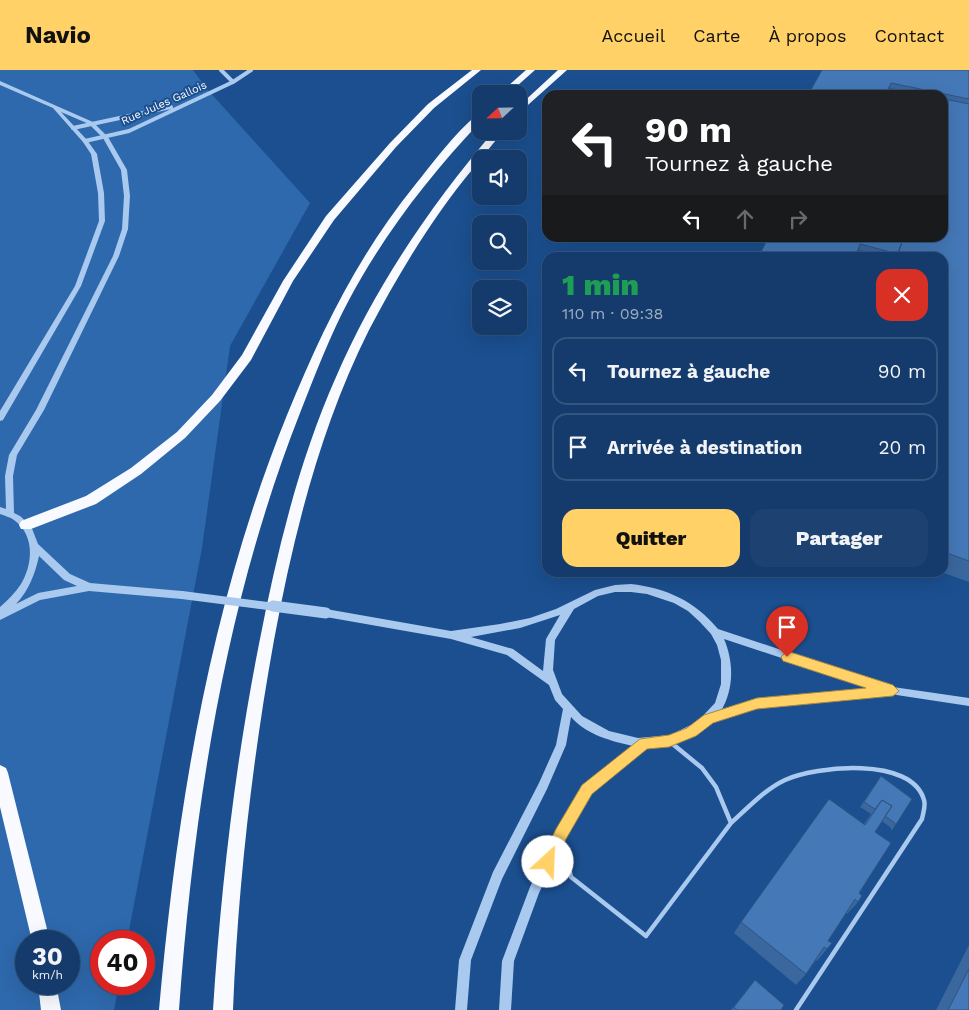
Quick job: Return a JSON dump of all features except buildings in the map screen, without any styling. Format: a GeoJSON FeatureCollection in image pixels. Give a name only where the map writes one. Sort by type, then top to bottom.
{"type":"FeatureCollection","features":[{"type":"Feature","properties":{"kind":"highway"},"geometry":{"type":"LineString","coordinates":[[26,526],[91,500],[136,471],[181,435],[216,398],[247,356],[288,281],[330,218],[431,106],[477,70]]}},
{"type":"Feature","properties":{"kind":"highway"},"geometry":{"type":"LineString","coordinates":[[514,85],[531,70]]}},
{"type":"Feature","properties":{"kind":"highway"},"geometry":{"type":"LineString","coordinates":[[528,102],[563,70]]}},
{"type":"Feature","properties":{"kind":"highway"},"geometry":{"type":"LineString","coordinates":[[169,1010],[186,833],[205,727],[249,540],[278,448],[319,352],[351,286],[391,221],[445,153],[472,125]]}},
{"type":"Feature","properties":{"kind":"highway"},"geometry":{"type":"LineString","coordinates":[[223,1010],[226,945],[244,766],[284,554],[308,466],[329,406],[369,320],[435,211],[492,140]]}},
{"type":"Feature","properties":{"kind":"highway"},"geometry":{"type":"LineString","coordinates":[[0,773],[38,930]]}},
{"type":"Feature","properties":{"kind":"highway"},"geometry":{"type":"LineString","coordinates":[[49,995],[51,1010]]}},
{"type":"Feature","properties":{"kind":"street"},"geometry":{"type":"LineString","coordinates":[[221,70],[233,82]]}},
{"type":"Feature","properties":{"kind":"street","name":"Rue Jules Gallois"},"geometry":{"type":"LineString","coordinates":[[85,140],[129,131],[233,82],[251,70]]}},
{"type":"Feature","properties":{"kind":"street"},"geometry":{"type":"LineString","coordinates":[[0,83],[91,123],[105,136],[124,170],[127,196],[125,228],[116,256],[40,410],[13,455],[9,476],[10,513]]}},
{"type":"Feature","properties":{"kind":"street"},"geometry":{"type":"LineString","coordinates":[[0,418],[78,286],[102,221],[101,193],[94,154],[85,140],[51,105]]}},
{"type":"Feature","properties":{"kind":"street"},"geometry":{"type":"LineString","coordinates":[[73,128],[181,105]]}},
{"type":"Feature","properties":{"kind":"street"},"geometry":{"type":"LineString","coordinates":[[0,510],[10,513],[26,526],[36,547],[66,577],[89,587]]}},
{"type":"Feature","properties":{"kind":"street"},"geometry":{"type":"LineString","coordinates":[[0,615],[25,587],[34,566],[36,547]]}},
{"type":"Feature","properties":{"kind":"street"},"geometry":{"type":"LineString","coordinates":[[0,615],[38,597],[89,587],[182,595],[326,613],[451,635],[510,652],[550,681]]}},
{"type":"Feature","properties":{"kind":"street"},"geometry":{"type":"LineString","coordinates":[[451,635],[530,622],[570,607],[598,592],[619,588],[640,588],[662,593],[682,602],[700,615],[715,632],[725,654],[728,677],[723,699],[709,719]]}},
{"type":"Feature","properties":{"kind":"street"},"geometry":{"type":"LineString","coordinates":[[570,607],[556,622],[548,640],[545,660],[550,681],[567,710],[589,728],[616,739],[644,743],[669,741],[691,732],[709,719],[757,704],[893,691]]}},
{"type":"Feature","properties":{"kind":"street"},"geometry":{"type":"LineString","coordinates":[[715,632],[893,691],[969,702]]}},
{"type":"Feature","properties":{"kind":"street"},"geometry":{"type":"LineString","coordinates":[[461,1010],[465,960],[497,876],[544,786],[561,745],[567,710]]}},
{"type":"Feature","properties":{"kind":"street"},"geometry":{"type":"LineString","coordinates":[[505,1010],[508,962],[534,891],[561,834],[587,790],[644,743]]}},
{"type":"Feature","properties":{"kind":"lane"},"geometry":{"type":"LineString","coordinates":[[669,741],[702,768],[716,787],[731,823]]}},
{"type":"Feature","properties":{"kind":"lane"},"geometry":{"type":"LineString","coordinates":[[561,834],[571,877],[646,936],[731,823],[769,788],[787,779],[830,770],[871,768],[897,773],[918,787],[925,801],[922,819],[796,1010]]}},
{"type":"Feature","properties":{"kind":"shaded area"},"geometry":{"type":"Polygon","coordinates":[[[0,70],[193,70],[207,89],[310,203],[230,346],[202,548],[129,930],[90,930],[90,995],[117,995],[114,1010],[0,1010],[0,70]]]}},
{"type":"Feature","properties":{"kind":"route"},"geometry":{"type":"LineString","coordinates":[[548,862],[561,834],[587,790],[644,743],[669,741],[691,732],[709,719],[757,704],[801,698],[893,691],[787,657]]}}]}
